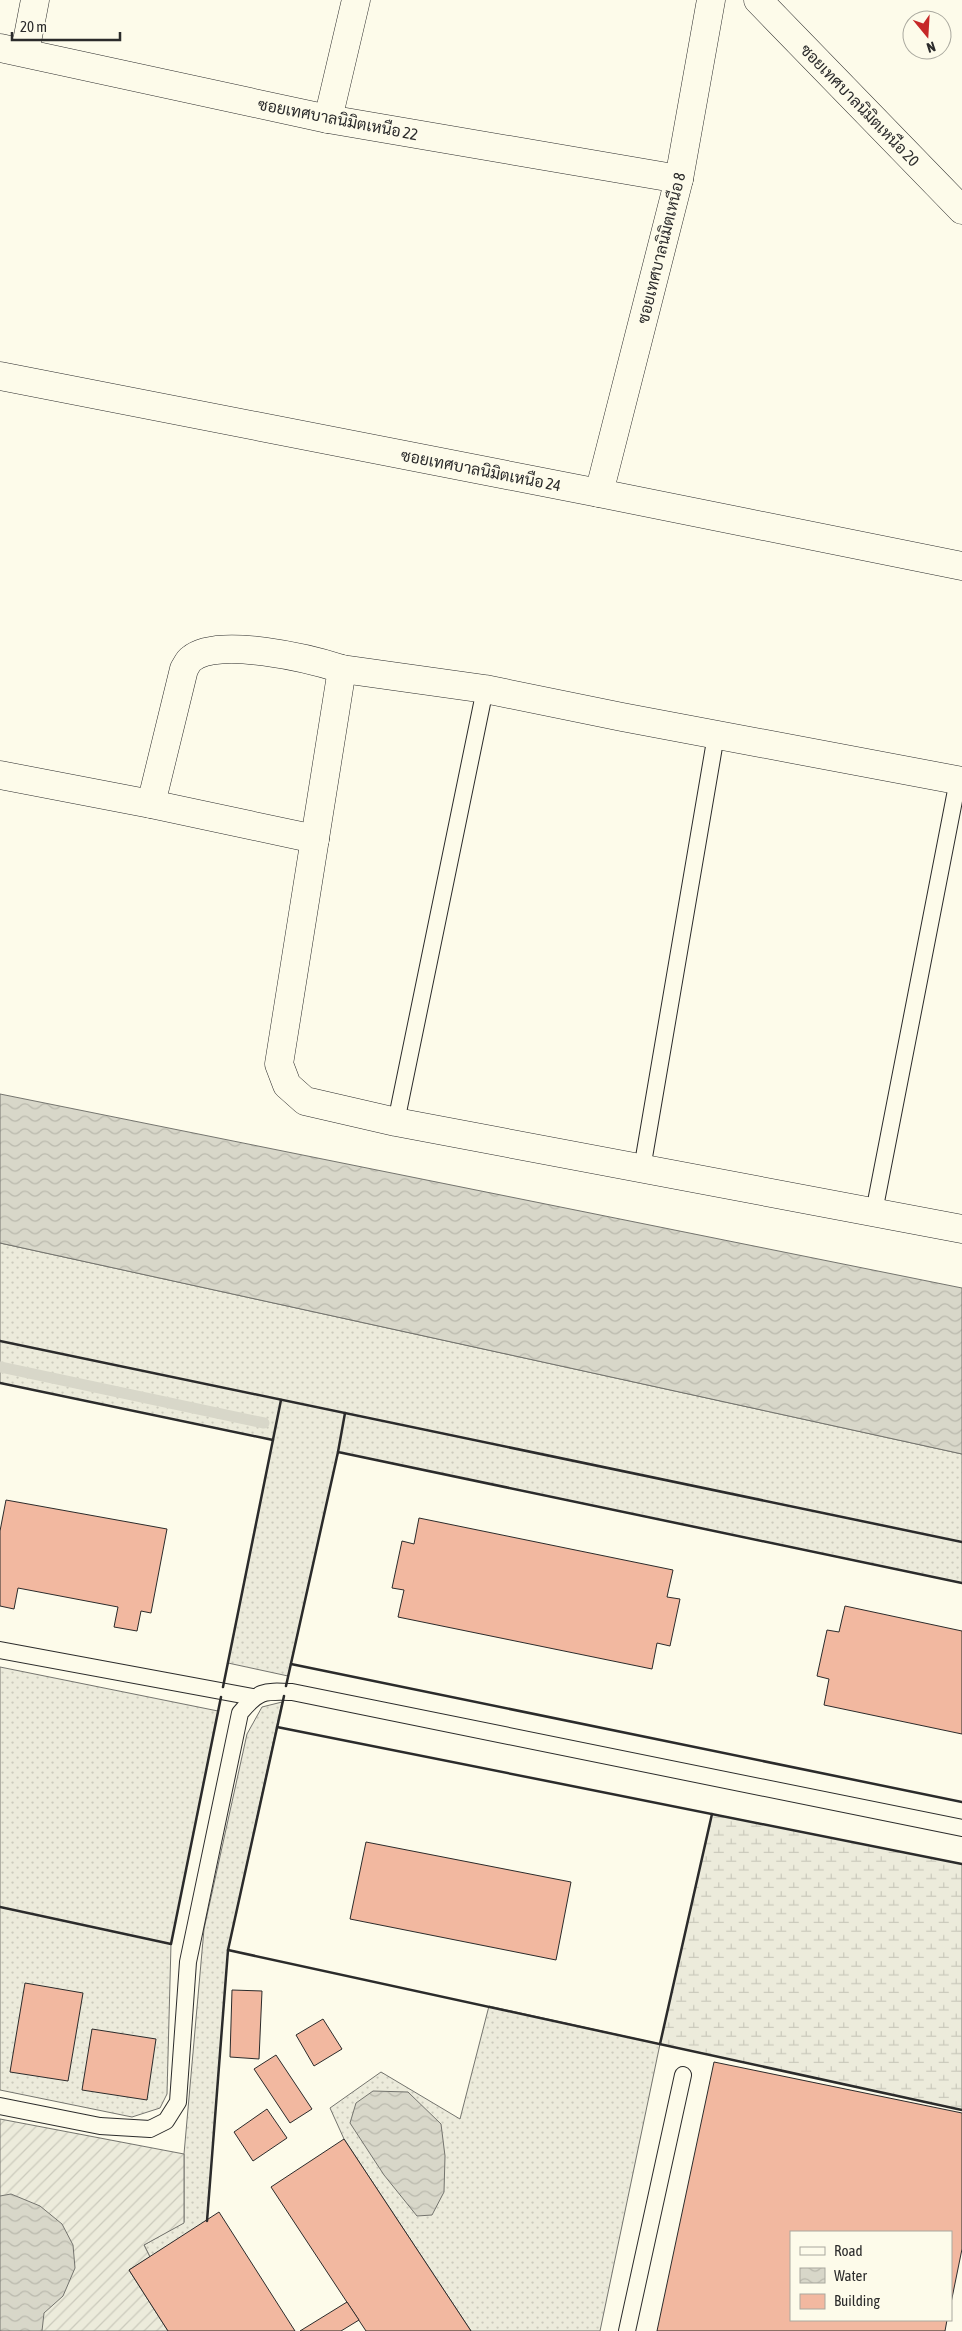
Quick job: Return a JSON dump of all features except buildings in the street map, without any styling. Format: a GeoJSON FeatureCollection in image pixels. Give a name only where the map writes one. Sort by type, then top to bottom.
{"type":"FeatureCollection","features":[{"type":"Feature","properties":{"kind":"street"},"geometry":{"type":"LineString","coordinates":[[13,50],[35,0]]}},
{"type":"Feature","properties":{"kind":"street"},"geometry":{"type":"LineString","coordinates":[[328,119],[356,0]]}},
{"type":"Feature","properties":{"kind":"street","name":"ซอยเทศบาลนิมิตเหนือ 8"},"geometry":{"type":"LineString","coordinates":[[599,493],[679,179],[711,0]]}},
{"type":"Feature","properties":{"kind":"street","name":"ซอยเทศบาลนิมิตเหนือ 20"},"geometry":{"type":"LineString","coordinates":[[758,0],[962,210]]}},
{"type":"Feature","properties":{"kind":"street","name":"ซอยเทศบาลนิมิตเหนือ 22"},"geometry":{"type":"LineString","coordinates":[[13,50],[328,119],[679,179]]}},
{"type":"Feature","properties":{"kind":"street","name":"ซอยเทศบาลนิมิตเหนือ 24"},"geometry":{"type":"LineString","coordinates":[[0,376],[962,566]]}},
{"type":"Feature","properties":{"kind":"street"},"geometry":{"type":"LineString","coordinates":[[151,804],[184,669],[190,659],[201,653],[217,650],[260,651],[312,660],[342,668],[485,689],[960,781]]}},
{"type":"Feature","properties":{"kind":"street"},"geometry":{"type":"LineString","coordinates":[[342,668],[279,1064],[287,1085],[305,1101],[396,1122],[962,1229]]}},
{"type":"Feature","properties":{"kind":"street"},"geometry":{"type":"LineString","coordinates":[[0,775],[151,804],[315,839]]}},
{"type":"Feature","properties":{"kind":"lane"},"geometry":{"type":"LineString","coordinates":[[396,1122],[485,689]]}},
{"type":"Feature","properties":{"kind":"lane"},"geometry":{"type":"LineString","coordinates":[[642,1168],[716,735]]}},
{"type":"Feature","properties":{"kind":"lane"},"geometry":{"type":"LineString","coordinates":[[874,1212],[960,781]]}},
{"type":"Feature","properties":{"kind":"lane"},"geometry":{"type":"LineString","coordinates":[[0,1650],[253,1697],[270,1691],[292,1692],[962,1828]]}},
{"type":"Feature","properties":{"kind":"lane"},"geometry":{"type":"LineString","coordinates":[[0,2106],[100,2126],[150,2129],[166,2121],[178,2102],[188,1962],[240,1713],[253,1697]]}},
{"type":"Feature","properties":{"kind":"lane"},"geometry":{"type":"LineString","coordinates":[[627,2331],[683,2075]]}},
{"type":"Feature","properties":{"kind":"green space"},"geometry":{"type":"Polygon","coordinates":[[[0,1243],[962,1454],[962,1583],[338,1452],[288,1676],[228,1663],[273,1440],[0,1383],[0,1243]]]}},
{"type":"Feature","properties":{"kind":"green space"},"geometry":{"type":"Polygon","coordinates":[[[0,1667],[218,1711],[171,1944],[167,2094],[160,2108],[132,2117],[0,2090],[0,1667]]]}},
{"type":"Feature","properties":{"kind":"green space"},"geometry":{"type":"Polygon","coordinates":[[[282,1702],[228,1950],[207,2221],[150,2257],[144,2245],[184,2222],[184,2154],[204,1929],[247,1734],[262,1707],[282,1702]]]}},
{"type":"Feature","properties":{"kind":"green space"},"geometry":{"type":"Polygon","coordinates":[[[712,1814],[962,1864],[962,2110],[660,2044],[712,1814]]]}},
{"type":"Feature","properties":{"kind":"green space"},"geometry":{"type":"Polygon","coordinates":[[[489,2006],[660,2044],[600,2331],[471,2331],[344,2139],[330,2108],[381,2072],[460,2119],[489,2006]]]}},
{"type":"Feature","properties":{"kind":"green space"},"geometry":{"type":"Polygon","coordinates":[[[0,2119],[184,2154],[184,2223],[144,2245],[150,2257],[129,2270],[168,2331],[0,2331],[0,2119]]]}},
{"type":"Feature","properties":{"kind":"water"},"geometry":{"type":"Polygon","coordinates":[[[0,1094],[962,1288],[962,1454],[0,1243],[0,1094]]]}},
{"type":"Feature","properties":{"kind":"water"},"geometry":{"type":"Polygon","coordinates":[[[373,2091],[408,2092],[441,2124],[445,2156],[444,2192],[432,2215],[417,2216],[384,2175],[350,2123],[356,2103],[373,2091]]]}},
{"type":"Feature","properties":{"kind":"water"},"geometry":{"type":"Polygon","coordinates":[[[11,2194],[40,2206],[62,2224],[73,2245],[75,2268],[63,2296],[44,2313],[42,2331],[0,2331],[0,2196],[11,2194]]]}},
{"type":"Feature","properties":{"kind":"waterway"},"geometry":{"type":"LineString","coordinates":[[0,1367],[264,1423]]}},
{"type":"Feature","properties":{"kind":"wall"},"geometry":{"type":"LineString","coordinates":[[0,1341],[962,1542]]}},
{"type":"Feature","properties":{"kind":"wall"},"geometry":{"type":"LineString","coordinates":[[0,1383],[273,1440]]}},
{"type":"Feature","properties":{"kind":"wall"},"geometry":{"type":"LineString","coordinates":[[223,1687],[281,1400]]}},
{"type":"Feature","properties":{"kind":"wall"},"geometry":{"type":"LineString","coordinates":[[345,1413],[338,1452],[962,1583]]}},
{"type":"Feature","properties":{"kind":"wall"},"geometry":{"type":"LineString","coordinates":[[286,1686],[338,1452]]}},
{"type":"Feature","properties":{"kind":"wall"},"geometry":{"type":"LineString","coordinates":[[291,1664],[962,1802]]}},
{"type":"Feature","properties":{"kind":"wall"},"geometry":{"type":"LineString","coordinates":[[207,2221],[228,1950],[284,1696]]}},
{"type":"Feature","properties":{"kind":"wall"},"geometry":{"type":"LineString","coordinates":[[0,1907],[171,1944],[221,1697]]}},
{"type":"Feature","properties":{"kind":"wall"},"geometry":{"type":"LineString","coordinates":[[277,1727],[962,1864]]}},
{"type":"Feature","properties":{"kind":"wall"},"geometry":{"type":"LineString","coordinates":[[660,2044],[712,1814]]}},
{"type":"Feature","properties":{"kind":"wall"},"geometry":{"type":"LineString","coordinates":[[228,1950],[962,2110]]}}]}
